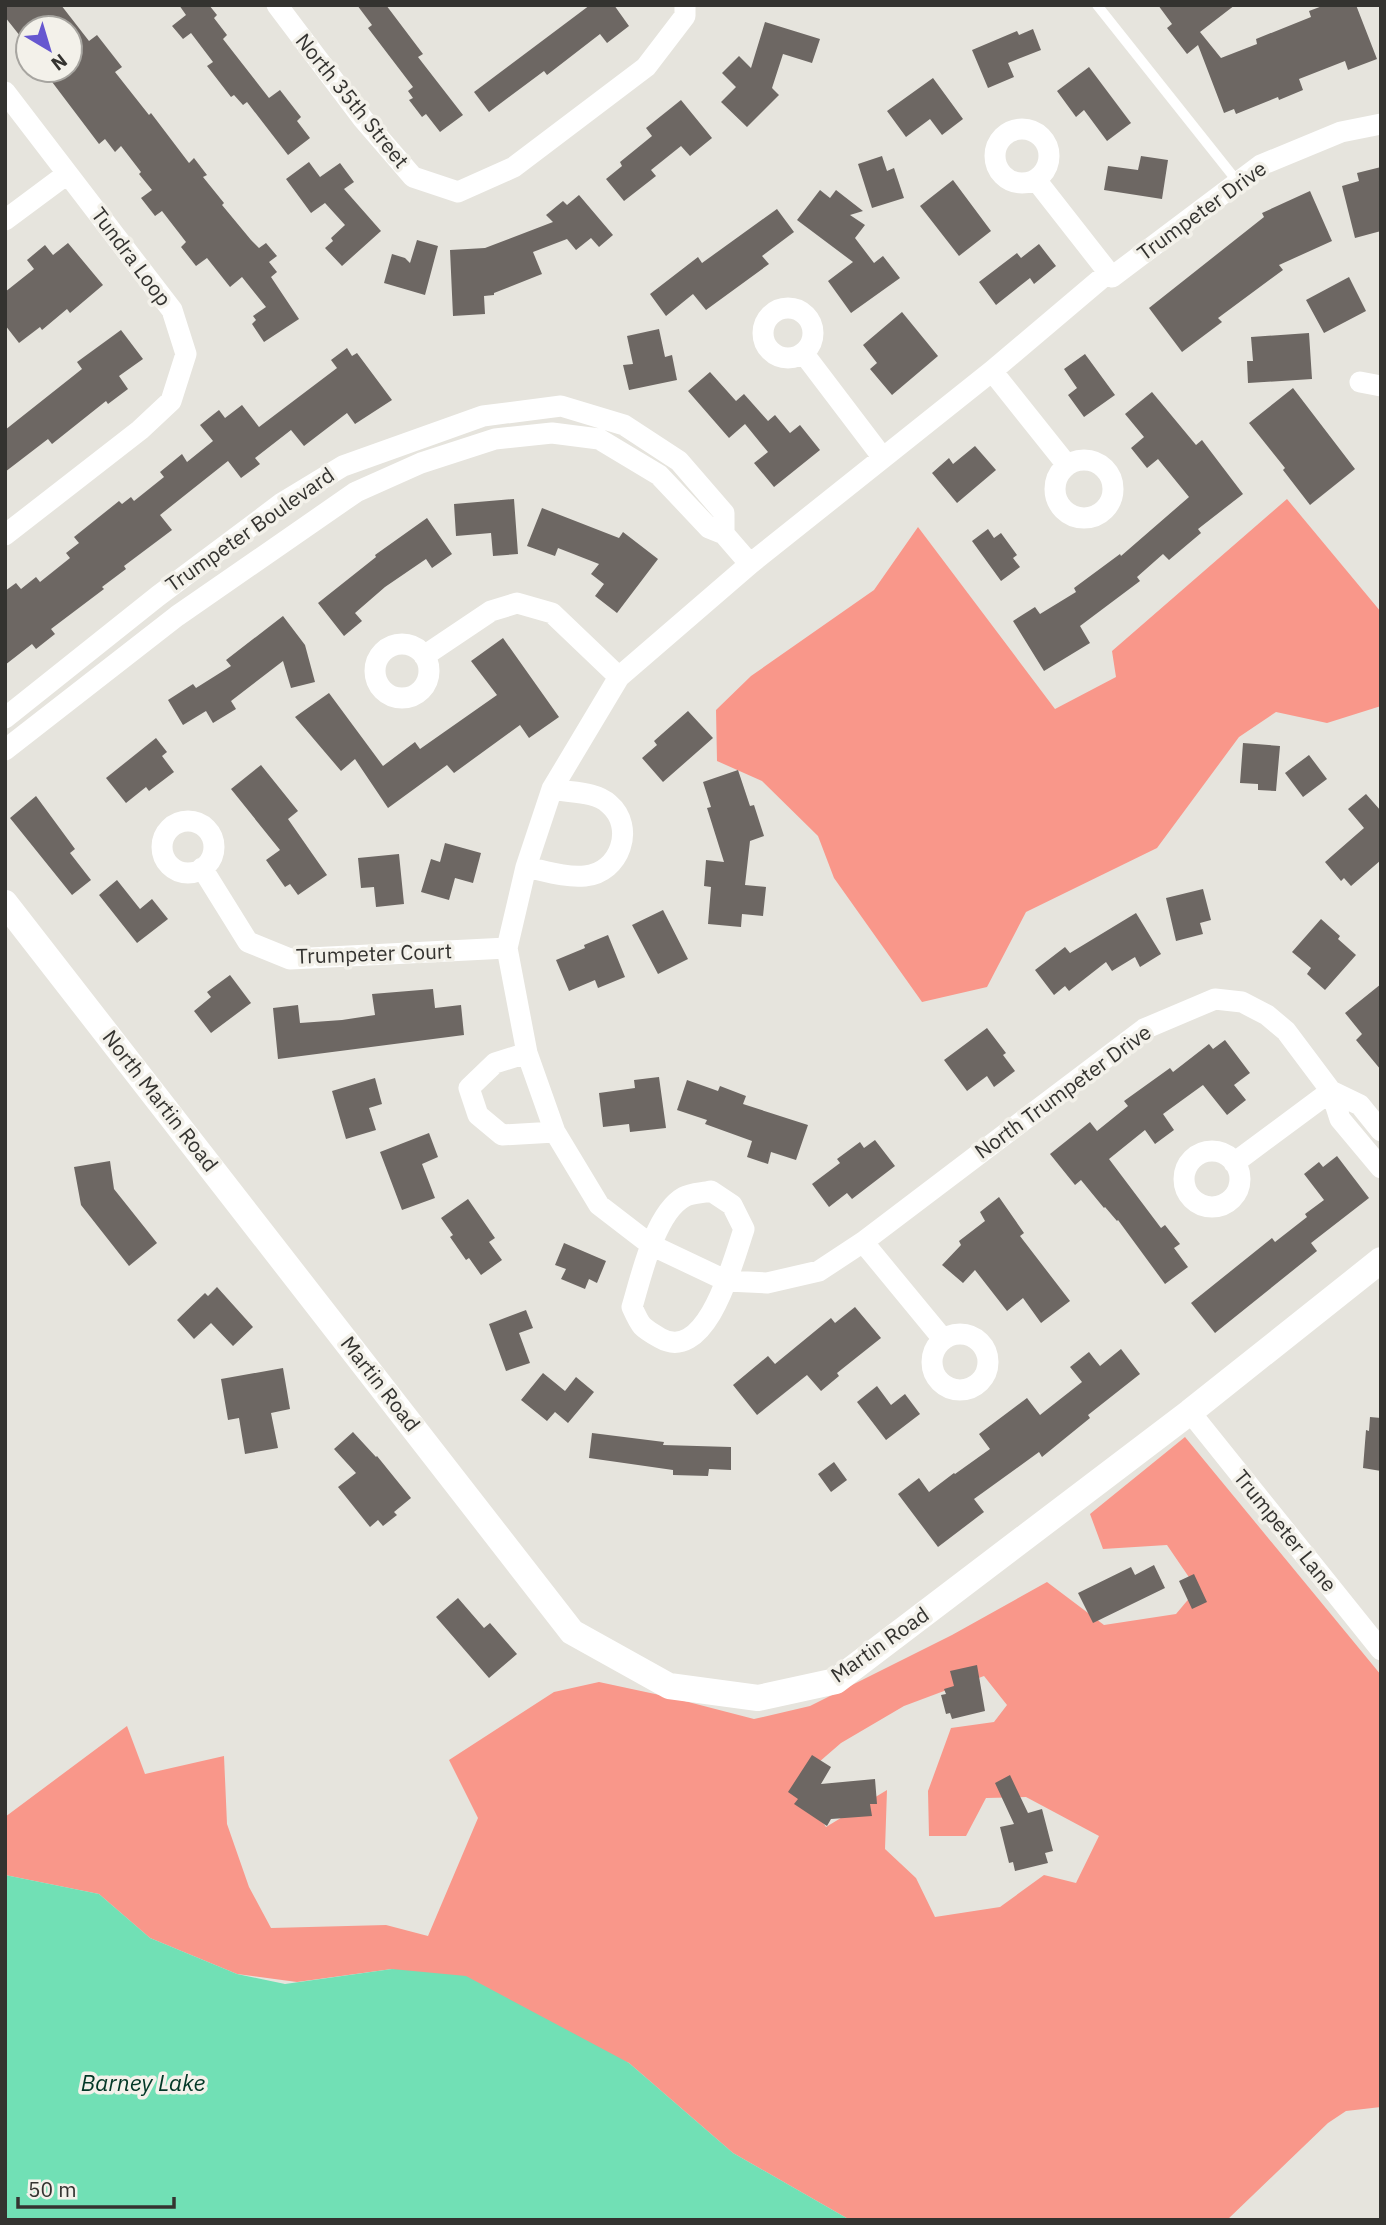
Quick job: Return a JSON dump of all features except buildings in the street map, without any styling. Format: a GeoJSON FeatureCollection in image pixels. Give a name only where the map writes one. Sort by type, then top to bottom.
{"type":"FeatureCollection","features":[{"type":"Feature","properties":{"kind":"street","name":"North 35th Street"},"geometry":{"type":"LineString","coordinates":[[277,5],[363,119],[412,177],[458,192],[514,167],[646,67],[685,16],[685,5]]}},
{"type":"Feature","properties":{"kind":"street","name":"Tundra Loop"},"geometry":{"type":"LineString","coordinates":[[5,92],[172,310],[186,354],[171,401],[140,430],[5,535]]}},
{"type":"Feature","properties":{"kind":"street","name":"Trumpeter Drive"},"geometry":{"type":"LineString","coordinates":[[750,564],[992,371],[1109,272],[1112,277],[1237,181],[1261,165],[1341,132],[1381,124]]}},
{"type":"Feature","properties":{"kind":"street"},"geometry":{"type":"LineString","coordinates":[[5,220],[67,174]]}},
{"type":"Feature","properties":{"kind":"street"},"geometry":{"type":"LineString","coordinates":[[1037,180],[1109,272]]}},
{"type":"Feature","properties":{"kind":"street"},"geometry":{"type":"LineString","coordinates":[[804,354],[883,458]]}},
{"type":"Feature","properties":{"kind":"street"},"geometry":{"type":"LineString","coordinates":[[992,371],[1066,465]]}},
{"type":"Feature","properties":{"kind":"street"},"geometry":{"type":"LineString","coordinates":[[1360,382],[1381,386]]}},
{"type":"Feature","properties":{"kind":"street","name":"Trumpeter Boulevard"},"geometry":{"type":"LineString","coordinates":[[5,718],[135,614],[282,503],[342,466],[483,416],[561,406],[624,425],[679,461],[723,513],[724,534]]}},
{"type":"Feature","properties":{"kind":"street","name":"Trumpeter Boulevard"},"geometry":{"type":"LineString","coordinates":[[5,750],[152,636],[288,536],[356,492],[421,463],[495,439],[552,433],[598,439],[659,475],[709,528],[724,534],[750,564]]}},
{"type":"Feature","properties":{"kind":"street","name":"North Trumpeter Drive"},"geometry":{"type":"LineString","coordinates":[[750,564],[619,677],[552,789],[526,867],[507,948],[527,1053],[555,1132],[598,1205],[651,1245],[727,1281],[767,1283],[819,1271],[863,1242],[1144,1029],[1215,999],[1242,1002],[1267,1015],[1286,1031],[1331,1091],[1340,1119],[1381,1168]]}},
{"type":"Feature","properties":{"kind":"street"},"geometry":{"type":"LineString","coordinates":[[424,656],[491,611],[517,604],[552,613],[619,677]]}},
{"type":"Feature","properties":{"kind":"street"},"geometry":{"type":"LineString","coordinates":[[526,867],[586,876],[601,872],[614,862],[621,847],[621,824],[608,803],[594,795],[552,789]]}},
{"type":"Feature","properties":{"kind":"street","name":"Trumpeter Court"},"geometry":{"type":"LineString","coordinates":[[202,868],[248,942],[290,959],[507,948]]}},
{"type":"Feature","properties":{"kind":"street","name":"North Martin Road"},"geometry":{"type":"LineString","coordinates":[[5,903],[315,1299]]}},
{"type":"Feature","properties":{"kind":"street"},"geometry":{"type":"LineString","coordinates":[[527,1053],[495,1063],[469,1088],[478,1115],[502,1135],[555,1132]]}},
{"type":"Feature","properties":{"kind":"street"},"geometry":{"type":"LineString","coordinates":[[1234,1163],[1331,1091]]}},
{"type":"Feature","properties":{"kind":"street","name":"North Trumpeter Drive"},"geometry":{"type":"LineString","coordinates":[[1331,1091],[1360,1105],[1381,1131]]}},
{"type":"Feature","properties":{"kind":"street"},"geometry":{"type":"LineString","coordinates":[[711,1191],[732,1205],[744,1229],[727,1281],[710,1319],[686,1340],[667,1342],[641,1327],[632,1307],[651,1245],[668,1212],[684,1197],[711,1191]]}},
{"type":"Feature","properties":{"kind":"street"},"geometry":{"type":"LineString","coordinates":[[863,1242],[943,1339]]}},
{"type":"Feature","properties":{"kind":"street","name":"Martin Road"},"geometry":{"type":"LineString","coordinates":[[315,1299],[572,1632],[669,1686],[758,1698],[836,1681],[1190,1412],[1381,1260]]}},
{"type":"Feature","properties":{"kind":"street","name":"Trumpeter Lane"},"geometry":{"type":"LineString","coordinates":[[1190,1412],[1381,1650]]}},
{"type":"Feature","properties":{"kind":"lane"},"geometry":{"type":"LineString","coordinates":[[1097,5],[1237,181]]}},
{"type":"Feature","properties":{"kind":"lane"},"geometry":{"type":"LineString","coordinates":[[135,614],[152,636]]}},
{"type":"Feature","properties":{"kind":"shaded area"},"geometry":{"type":"Polygon","coordinates":[[[1287,499],[1381,612],[1381,706],[1327,723],[1276,712],[1239,737],[1157,848],[1026,912],[987,987],[922,1002],[834,878],[818,836],[762,781],[717,761],[716,710],[751,676],[874,590],[918,527],[1055,709],[1116,677],[1112,651],[1287,499]]]}},
{"type":"Feature","properties":{"kind":"shaded area"},"geometry":{"type":"Polygon","coordinates":[[[1185,1437],[1381,1675],[1381,2107],[1346,2111],[1328,2123],[1227,2220],[850,2220],[733,2153],[629,2063],[392,1969],[297,1982],[237,1974],[150,1938],[99,1894],[5,1875],[5,1817],[127,1726],[145,1774],[224,1756],[227,1824],[249,1887],[271,1928],[386,1925],[428,1936],[478,1818],[449,1760],[554,1692],[599,1682],[754,1719],[810,1706],[952,1635],[1047,1582],[1104,1625],[1176,1614],[1197,1589],[1167,1545],[1103,1549],[1090,1514],[1185,1437]],[[984,1676],[904,1706],[841,1743],[796,1782],[826,1827],[887,1790],[885,1849],[916,1878],[935,1917],[1000,1907],[1044,1875],[1076,1883],[1099,1836],[1026,1797],[986,1798],[966,1836],[929,1836],[928,1791],[951,1728],[994,1722],[1007,1705],[984,1676]]]}},
{"type":"Feature","properties":{"kind":"water","name":"Barney Lake"},"geometry":{"type":"Polygon","coordinates":[[[5,1875],[99,1894],[150,1938],[237,1974],[285,1984],[392,1969],[466,1976],[629,2063],[733,2153],[850,2220],[5,2220],[5,1875]]]}}]}
